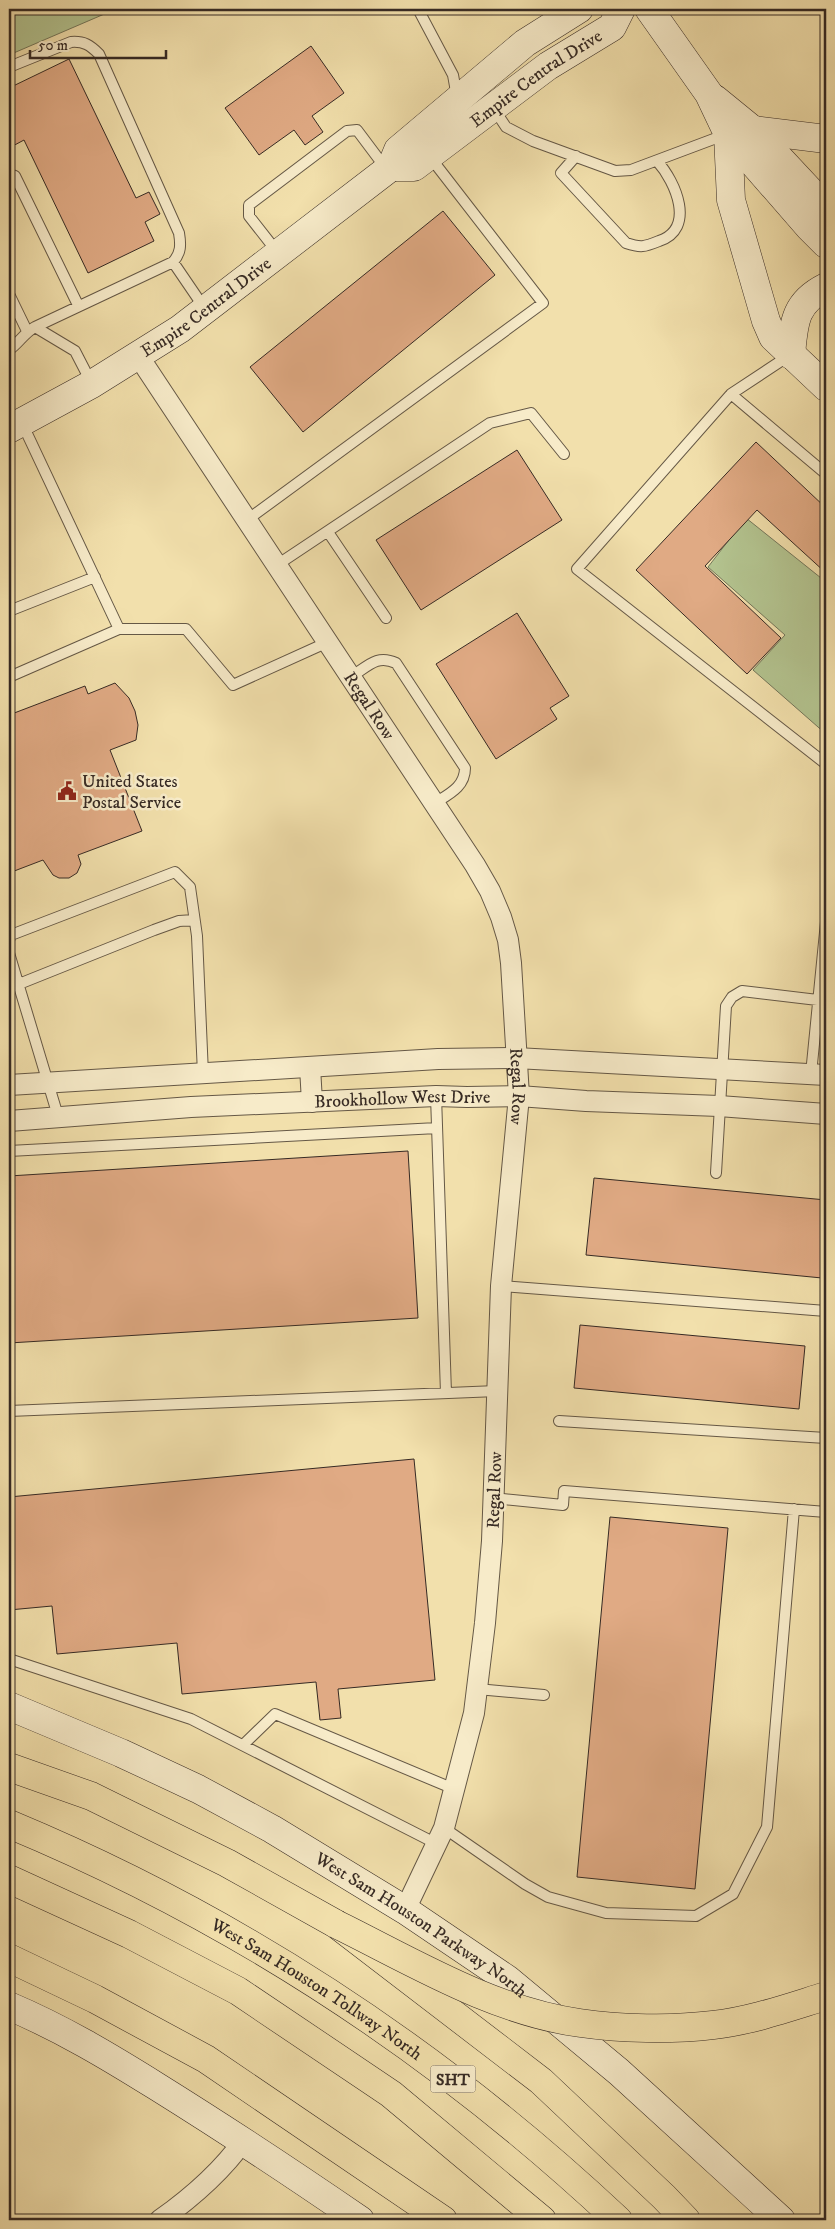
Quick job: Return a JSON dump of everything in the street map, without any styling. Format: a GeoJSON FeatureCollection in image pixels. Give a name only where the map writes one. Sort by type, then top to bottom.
{"type":"FeatureCollection","features":[{"type":"Feature","properties":{"kind":"highway"},"geometry":{"type":"LineString","coordinates":[[9,1767],[91,1796],[227,1863],[336,1924],[440,1976],[487,1997],[536,2013],[580,2023],[670,2028],[715,2025],[775,2012],[826,1996]]}},
{"type":"Feature","properties":{"kind":"highway","name":"West Sam Houston Tollway North"},"geometry":{"type":"LineString","coordinates":[[9,1824],[131,1878],[211,1920],[274,1956],[351,2006],[458,2082],[536,2147],[618,2220]]}},
{"type":"Feature","properties":{"kind":"highway"},"geometry":{"type":"LineString","coordinates":[[9,1879],[130,1934],[238,1991],[392,2094],[542,2220]]}},
{"type":"Feature","properties":{"kind":"highway"},"geometry":{"type":"LineString","coordinates":[[336,1924],[541,2081],[664,2196],[686,2220]]}},
{"type":"Feature","properties":{"kind":"highway"},"geometry":{"type":"LineString","coordinates":[[9,1958],[95,1999],[206,2059],[377,2173],[443,2220]]}},
{"type":"Feature","properties":{"kind":"highway"},"geometry":{"type":"LineString","coordinates":[[377,2173],[430,2220]]}},
{"type":"Feature","properties":{"kind":"main road","name":"Empire Central Drive"},"geometry":{"type":"LineString","coordinates":[[15,426],[139,356],[206,310],[389,168],[398,150],[457,98],[525,43],[579,9]]}},
{"type":"Feature","properties":{"kind":"main road","name":"Empire Central Drive"},"geometry":{"type":"LineString","coordinates":[[389,168],[414,167],[548,66],[612,27],[621,9]]}},
{"type":"Feature","properties":{"kind":"main road"},"geometry":{"type":"LineString","coordinates":[[649,9],[709,94],[741,132],[809,227],[826,244]]}},
{"type":"Feature","properties":{"kind":"main road"},"geometry":{"type":"LineString","coordinates":[[741,132],[826,138]]}},
{"type":"Feature","properties":{"kind":"main road"},"geometry":{"type":"LineString","coordinates":[[741,132],[826,208]]}},
{"type":"Feature","properties":{"kind":"main road"},"geometry":{"type":"LineString","coordinates":[[741,132],[731,200],[766,320],[773,337],[826,387]]}},
{"type":"Feature","properties":{"kind":"main road"},"geometry":{"type":"LineString","coordinates":[[791,355],[794,322],[802,305],[816,292],[826,287]]}},
{"type":"Feature","properties":{"kind":"main road","name":"West Sam Houston Parkway North"},"geometry":{"type":"LineString","coordinates":[[9,1706],[112,1749],[198,1789],[272,1829],[404,1910],[507,1979],[619,2072],[781,2220]]}},
{"type":"Feature","properties":{"kind":"main road"},"geometry":{"type":"LineString","coordinates":[[9,2006],[42,2020],[93,2047],[244,2140],[360,2220]]}},
{"type":"Feature","properties":{"kind":"street","name":"Regal Row"},"geometry":{"type":"LineString","coordinates":[[139,356],[475,865],[501,917],[511,962],[519,1096],[501,1286],[494,1498],[485,1623],[474,1713],[454,1789],[440,1836],[404,1910]]}},
{"type":"Feature","properties":{"kind":"street","name":"Brookhollow West Drive"},"geometry":{"type":"LineString","coordinates":[[9,1085],[438,1059],[516,1058],[818,1074]]}},
{"type":"Feature","properties":{"kind":"street"},"geometry":{"type":"LineString","coordinates":[[310,1067],[312,1102]]}},
{"type":"Feature","properties":{"kind":"street","name":"Brookhollow West Drive"},"geometry":{"type":"LineString","coordinates":[[9,1121],[191,1107],[436,1096],[467,1098],[519,1096],[586,1101],[719,1106],[826,1114]]}},
{"type":"Feature","properties":{"kind":"street"},"geometry":{"type":"LineString","coordinates":[[169,2218],[231,2158],[244,2140]]}},
{"type":"Feature","properties":{"kind":"lane"},"geometry":{"type":"LineString","coordinates":[[418,9],[454,75],[457,98]]}},
{"type":"Feature","properties":{"kind":"lane"},"geometry":{"type":"LineString","coordinates":[[9,68],[71,42],[81,41],[91,46],[99,54],[180,233],[179,255],[173,262],[78,305],[31,329],[18,344],[9,350]]}},
{"type":"Feature","properties":{"kind":"lane"},"geometry":{"type":"LineString","coordinates":[[492,107],[506,127],[533,141],[615,171],[631,170],[741,132]]}},
{"type":"Feature","properties":{"kind":"lane"},"geometry":{"type":"LineString","coordinates":[[279,253],[249,216],[249,205],[347,131],[357,130],[389,168]]}},
{"type":"Feature","properties":{"kind":"lane"},"geometry":{"type":"LineString","coordinates":[[247,520],[543,303],[429,155]]}},
{"type":"Feature","properties":{"kind":"lane"},"geometry":{"type":"LineString","coordinates":[[576,156],[561,173],[626,243],[641,248],[668,238],[678,227],[680,208],[667,172],[657,161]]}},
{"type":"Feature","properties":{"kind":"lane"},"geometry":{"type":"LineString","coordinates":[[9,174],[16,176],[78,305]]}},
{"type":"Feature","properties":{"kind":"lane"},"geometry":{"type":"LineString","coordinates":[[173,262],[206,310]]}},
{"type":"Feature","properties":{"kind":"lane"},"geometry":{"type":"LineString","coordinates":[[9,294],[31,329],[74,351],[92,384]]}},
{"type":"Feature","properties":{"kind":"lane"},"geometry":{"type":"LineString","coordinates":[[791,355],[730,394],[577,570],[826,764]]}},
{"type":"Feature","properties":{"kind":"lane"},"geometry":{"type":"LineString","coordinates":[[730,394],[826,474]]}},
{"type":"Feature","properties":{"kind":"lane"},"geometry":{"type":"LineString","coordinates":[[277,565],[490,423],[531,413],[564,454]]}},
{"type":"Feature","properties":{"kind":"lane"},"geometry":{"type":"LineString","coordinates":[[15,426],[120,629]]}},
{"type":"Feature","properties":{"kind":"lane"},"geometry":{"type":"LineString","coordinates":[[328,532],[386,618]]}},
{"type":"Feature","properties":{"kind":"lane"},"geometry":{"type":"LineString","coordinates":[[9,611],[94,577]]}},
{"type":"Feature","properties":{"kind":"lane"},"geometry":{"type":"LineString","coordinates":[[9,677],[120,629],[186,629],[233,685],[328,642]]}},
{"type":"Feature","properties":{"kind":"lane"},"geometry":{"type":"LineString","coordinates":[[351,677],[377,660],[387,659],[396,663],[464,768],[465,776],[460,786],[435,804]]}},
{"type":"Feature","properties":{"kind":"lane"},"geometry":{"type":"LineString","coordinates":[[9,940],[11,935],[175,872],[190,887],[194,920],[203,1074]]}},
{"type":"Feature","properties":{"kind":"lane"},"geometry":{"type":"LineString","coordinates":[[19,984],[154,930],[179,922],[194,920]]}},
{"type":"Feature","properties":{"kind":"lane"},"geometry":{"type":"LineString","coordinates":[[818,1074],[826,922]]}},
{"type":"Feature","properties":{"kind":"lane"},"geometry":{"type":"LineString","coordinates":[[9,953],[58,1116]]}},
{"type":"Feature","properties":{"kind":"lane"},"geometry":{"type":"LineString","coordinates":[[716,1174],[726,1006],[732,997],[742,991],[822,1001]]}},
{"type":"Feature","properties":{"kind":"lane"},"geometry":{"type":"LineString","coordinates":[[436,1096],[446,1393]]}},
{"type":"Feature","properties":{"kind":"lane"},"geometry":{"type":"LineString","coordinates":[[9,1152],[437,1128]]}},
{"type":"Feature","properties":{"kind":"lane"},"geometry":{"type":"LineString","coordinates":[[501,1286],[826,1311]]}},
{"type":"Feature","properties":{"kind":"lane"},"geometry":{"type":"LineString","coordinates":[[9,1410],[497,1391]]}},
{"type":"Feature","properties":{"kind":"lane"},"geometry":{"type":"LineString","coordinates":[[559,1421],[826,1438]]}},
{"type":"Feature","properties":{"kind":"lane"},"geometry":{"type":"LineString","coordinates":[[494,1498],[563,1505],[564,1491],[826,1512]]}},
{"type":"Feature","properties":{"kind":"lane"},"geometry":{"type":"LineString","coordinates":[[9,1659],[191,1719],[440,1836],[548,1897],[606,1912],[696,1916],[733,1894],[766,1827],[794,1509]]}},
{"type":"Feature","properties":{"kind":"lane"},"geometry":{"type":"LineString","coordinates":[[477,1689],[544,1695]]}},
{"type":"Feature","properties":{"kind":"lane"},"geometry":{"type":"LineString","coordinates":[[243,1745],[275,1714],[454,1789]]}},
{"type":"Feature","properties":{"kind":"green space"},"geometry":{"type":"Polygon","coordinates":[[[9,9],[116,9],[9,55],[9,9]]]}},
{"type":"Feature","properties":{"kind":"green space"},"geometry":{"type":"Polygon","coordinates":[[[746,518],[826,582],[826,734],[753,670],[785,635],[708,567],[746,518]]]}},
{"type":"Feature","properties":{"kind":"building"},"geometry":{"type":"Polygon","coordinates":[[[311,46],[344,93],[312,116],[323,132],[305,145],[294,130],[259,155],[225,108],[311,46]]]}},
{"type":"Feature","properties":{"kind":"building"},"geometry":{"type":"Polygon","coordinates":[[[69,59],[136,198],[149,192],[160,214],[145,222],[154,241],[88,273],[24,140],[9,148],[9,88],[69,59]]]}},
{"type":"Feature","properties":{"kind":"building"},"geometry":{"type":"Polygon","coordinates":[[[443,211],[495,275],[303,432],[250,367],[443,211]]]}},
{"type":"Feature","properties":{"kind":"building"},"geometry":{"type":"Polygon","coordinates":[[[756,442],[826,508],[826,573],[757,510],[705,566],[781,638],[747,674],[636,570],[756,442]]]}},
{"type":"Feature","properties":{"kind":"building"},"geometry":{"type":"Polygon","coordinates":[[[517,450],[562,520],[421,610],[376,540],[517,450]]]}},
{"type":"Feature","properties":{"kind":"building"},"geometry":{"type":"Polygon","coordinates":[[[517,613],[569,696],[550,708],[557,719],[496,759],[436,664],[517,613]]]}},
{"type":"Feature","properties":{"kind":"building","name":"United States Postal Service"},"geometry":{"type":"Polygon","coordinates":[[[115,683],[129,698],[135,711],[138,725],[136,740],[110,750],[142,831],[78,855],[81,864],[77,873],[69,878],[59,878],[53,875],[43,860],[9,873],[9,715],[85,686],[88,694],[115,683]]]}},
{"type":"Feature","properties":{"kind":"building"},"geometry":{"type":"Polygon","coordinates":[[[408,1151],[418,1318],[9,1343],[9,1176],[408,1151]]]}},
{"type":"Feature","properties":{"kind":"building"},"geometry":{"type":"Polygon","coordinates":[[[594,1178],[826,1200],[826,1258],[824,1257],[822,1278],[586,1255],[594,1178]]]}},
{"type":"Feature","properties":{"kind":"building"},"geometry":{"type":"Polygon","coordinates":[[[580,1325],[805,1346],[799,1409],[574,1388],[580,1325]]]}},
{"type":"Feature","properties":{"kind":"building"},"geometry":{"type":"Polygon","coordinates":[[[414,1459],[435,1680],[338,1689],[341,1718],[320,1720],[316,1682],[182,1694],[177,1643],[57,1654],[52,1606],[9,1610],[9,1497],[414,1459]]]}},
{"type":"Feature","properties":{"kind":"building"},"geometry":{"type":"Polygon","coordinates":[[[610,1517],[728,1528],[695,1889],[577,1877],[610,1517]]]}},
{"type":"Feature","properties":{"kind":"place","name":"United States Postal Service"},"geometry":{"type":"Point","coordinates":[67,791]}}]}
